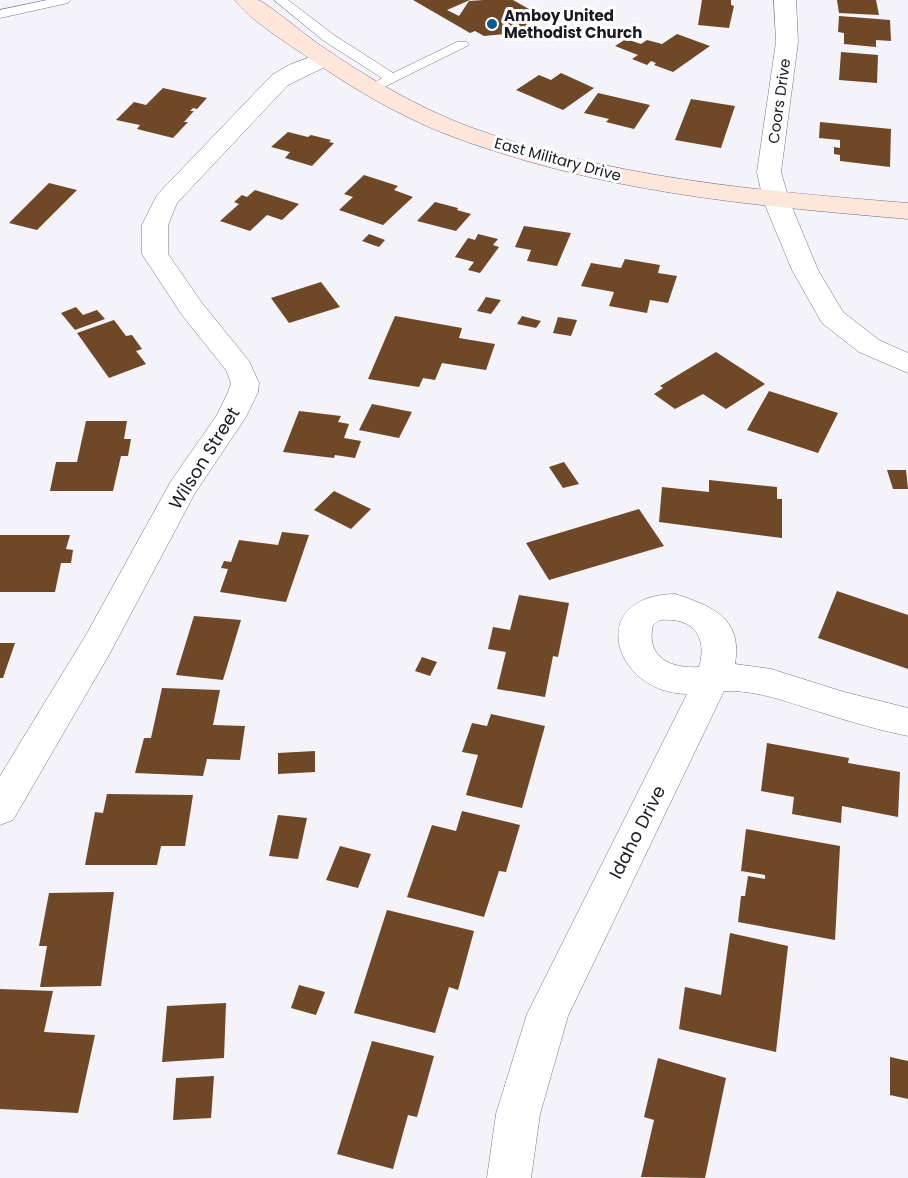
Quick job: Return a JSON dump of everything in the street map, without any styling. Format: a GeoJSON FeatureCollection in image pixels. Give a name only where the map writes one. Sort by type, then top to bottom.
{"type":"FeatureCollection","features":[{"type":"Feature","properties":{"kind":"street","name":"East Military Drive"},"geometry":{"type":"LineString","coordinates":[[246,0],[323,59],[382,83],[431,120],[544,159],[666,184],[776,200],[908,211]]}},
{"type":"Feature","properties":{"kind":"street","name":"Coors Drive"},"geometry":{"type":"LineString","coordinates":[[785,0],[787,42],[769,172],[776,200],[805,270],[832,317],[869,346],[908,364]]}},
{"type":"Feature","properties":{"kind":"street","name":"Wilson Street"},"geometry":{"type":"LineString","coordinates":[[0,809],[98,644],[182,489],[231,417],[243,392],[245,383],[239,368],[192,309],[154,254],[155,225],[160,212],[166,200],[216,145],[280,80],[323,59]]}},
{"type":"Feature","properties":{"kind":"street","name":"Idaho Drive"},"geometry":{"type":"LineString","coordinates":[[508,1178],[518,1114],[548,1014],[568,969],[712,679],[742,676],[767,680],[908,722]]}},
{"type":"Feature","properties":{"kind":"lane"},"geometry":{"type":"LineString","coordinates":[[0,14],[64,0]]}},
{"type":"Feature","properties":{"kind":"lane"},"geometry":{"type":"LineString","coordinates":[[280,0],[382,83],[462,45]]}},
{"type":"Feature","properties":{"kind":"building","name":"Amboy United Methodist Church"},"geometry":{"type":"Polygon","coordinates":[[[413,0],[470,0],[447,10],[459,16],[469,1],[484,0],[513,0],[536,13],[524,32],[484,36],[475,31],[470,33],[413,0]]]}},
{"type":"Feature","properties":{"kind":"building"},"geometry":{"type":"Polygon","coordinates":[[[702,0],[731,0],[731,5],[734,6],[729,28],[698,25],[702,0]]]}},
{"type":"Feature","properties":{"kind":"building"},"geometry":{"type":"Polygon","coordinates":[[[837,0],[876,0],[879,15],[839,13],[837,0]]]}},
{"type":"Feature","properties":{"kind":"building"},"geometry":{"type":"Polygon","coordinates":[[[839,16],[890,20],[891,41],[876,40],[876,47],[844,44],[844,33],[838,32],[839,16]]]}},
{"type":"Feature","properties":{"kind":"building"},"geometry":{"type":"Polygon","coordinates":[[[677,34],[710,46],[673,72],[654,65],[656,63],[651,61],[647,65],[632,59],[638,55],[615,46],[626,39],[641,44],[647,40],[662,44],[677,34]]]}},
{"type":"Feature","properties":{"kind":"building"},"geometry":{"type":"Polygon","coordinates":[[[841,52],[878,55],[877,83],[839,80],[841,52]]]}},
{"type":"Feature","properties":{"kind":"building"},"geometry":{"type":"Polygon","coordinates":[[[561,73],[594,88],[563,110],[516,90],[539,75],[551,80],[561,73]]]}},
{"type":"Feature","properties":{"kind":"building"},"geometry":{"type":"Polygon","coordinates":[[[163,88],[207,98],[197,109],[193,108],[190,111],[194,111],[184,122],[188,122],[173,138],[137,129],[140,125],[116,120],[134,102],[146,105],[163,88]]]}},
{"type":"Feature","properties":{"kind":"building"},"geometry":{"type":"Polygon","coordinates":[[[598,93],[650,105],[634,129],[606,122],[609,119],[584,113],[598,93]]]}},
{"type":"Feature","properties":{"kind":"building"},"geometry":{"type":"Polygon","coordinates":[[[691,99],[735,106],[721,148],[675,140],[691,99]]]}},
{"type":"Feature","properties":{"kind":"building"},"geometry":{"type":"Polygon","coordinates":[[[820,122],[891,129],[890,167],[840,161],[840,155],[834,154],[834,147],[840,148],[840,140],[819,138],[820,122]]]}},
{"type":"Feature","properties":{"kind":"building"},"geometry":{"type":"Polygon","coordinates":[[[288,132],[308,137],[311,135],[331,140],[329,142],[334,143],[312,166],[285,158],[290,152],[271,147],[288,132]]]}},
{"type":"Feature","properties":{"kind":"building"},"geometry":{"type":"Polygon","coordinates":[[[364,175],[398,186],[394,190],[413,197],[383,225],[339,210],[353,197],[344,194],[364,175]]]}},
{"type":"Feature","properties":{"kind":"building"},"geometry":{"type":"Polygon","coordinates":[[[49,183],[77,190],[37,230],[9,223],[49,183]]]}},
{"type":"Feature","properties":{"kind":"building"},"geometry":{"type":"Polygon","coordinates":[[[255,190],[299,204],[282,220],[267,215],[250,231],[220,221],[239,204],[234,202],[242,195],[247,197],[255,190]]]}},
{"type":"Feature","properties":{"kind":"building"},"geometry":{"type":"Polygon","coordinates":[[[435,202],[471,214],[456,231],[417,221],[435,202]]]}},
{"type":"Feature","properties":{"kind":"building"},"geometry":{"type":"Polygon","coordinates":[[[524,226],[571,233],[557,266],[527,261],[531,250],[515,247],[524,226]]]}},
{"type":"Feature","properties":{"kind":"building"},"geometry":{"type":"Polygon","coordinates":[[[369,234],[385,240],[379,247],[362,241],[369,234]]]}},
{"type":"Feature","properties":{"kind":"building"},"geometry":{"type":"Polygon","coordinates":[[[478,234],[498,239],[493,245],[499,247],[480,273],[468,270],[474,262],[455,257],[468,238],[475,240],[478,234]]]}},
{"type":"Feature","properties":{"kind":"building"},"geometry":{"type":"Polygon","coordinates":[[[625,259],[660,265],[658,273],[677,276],[668,303],[650,300],[647,313],[609,306],[614,292],[581,286],[591,263],[621,268],[625,259]]]}},
{"type":"Feature","properties":{"kind":"building"},"geometry":{"type":"Polygon","coordinates":[[[321,282],[340,307],[289,323],[271,298],[321,282]]]}},
{"type":"Feature","properties":{"kind":"building"},"geometry":{"type":"Polygon","coordinates":[[[486,297],[501,300],[491,314],[477,311],[486,297]]]}},
{"type":"Feature","properties":{"kind":"building"},"geometry":{"type":"Polygon","coordinates":[[[76,307],[83,315],[97,310],[105,319],[75,330],[61,313],[76,307]]]}},
{"type":"Feature","properties":{"kind":"building"},"geometry":{"type":"Polygon","coordinates":[[[395,316],[462,328],[459,338],[495,344],[486,370],[442,363],[435,380],[423,378],[419,387],[368,379],[395,316]]]}},
{"type":"Feature","properties":{"kind":"building"},"geometry":{"type":"Polygon","coordinates":[[[522,316],[541,321],[536,328],[517,324],[522,316]]]}},
{"type":"Feature","properties":{"kind":"building"},"geometry":{"type":"Polygon","coordinates":[[[558,317],[577,320],[571,336],[553,333],[558,317]]]}},
{"type":"Feature","properties":{"kind":"building"},"geometry":{"type":"Polygon","coordinates":[[[114,320],[126,336],[132,335],[142,349],[136,351],[146,364],[109,378],[77,333],[114,320]]]}},
{"type":"Feature","properties":{"kind":"building"},"geometry":{"type":"Polygon","coordinates":[[[716,352],[765,384],[726,409],[703,394],[675,409],[654,394],[663,388],[660,386],[716,352]]]}},
{"type":"Feature","properties":{"kind":"building"},"geometry":{"type":"Polygon","coordinates":[[[769,391],[838,413],[818,453],[747,430],[769,391]]]}},
{"type":"Feature","properties":{"kind":"building"},"geometry":{"type":"Polygon","coordinates":[[[372,404],[412,412],[399,438],[359,430],[372,404]]]}},
{"type":"Feature","properties":{"kind":"building"},"geometry":{"type":"Polygon","coordinates":[[[299,411],[341,416],[338,422],[349,424],[344,438],[361,441],[355,458],[283,452],[299,411]]]}},
{"type":"Feature","properties":{"kind":"building"},"geometry":{"type":"Polygon","coordinates":[[[86,421],[127,421],[124,439],[131,439],[128,456],[121,456],[113,491],[50,491],[56,462],[77,462],[86,421]]]}},
{"type":"Feature","properties":{"kind":"building"},"geometry":{"type":"Polygon","coordinates":[[[564,462],[579,484],[563,488],[549,467],[564,462]]]}},
{"type":"Feature","properties":{"kind":"building"},"geometry":{"type":"Polygon","coordinates":[[[887,470],[906,470],[908,489],[893,489],[887,470]]]}},
{"type":"Feature","properties":{"kind":"building"},"geometry":{"type":"Polygon","coordinates":[[[709,480],[777,487],[777,499],[782,499],[782,538],[659,522],[662,487],[709,492],[709,480]]]}},
{"type":"Feature","properties":{"kind":"building"},"geometry":{"type":"Polygon","coordinates":[[[334,491],[371,509],[351,529],[314,510],[334,491]]]}},
{"type":"Feature","properties":{"kind":"building"},"geometry":{"type":"Polygon","coordinates":[[[639,509],[664,546],[549,580],[526,543],[639,509]]]}},
{"type":"Feature","properties":{"kind":"building"},"geometry":{"type":"Polygon","coordinates":[[[282,532],[309,535],[286,602],[220,592],[228,569],[221,568],[224,561],[231,562],[239,540],[278,545],[282,532]]]}},
{"type":"Feature","properties":{"kind":"building"},"geometry":{"type":"Polygon","coordinates":[[[0,535],[70,535],[66,549],[73,550],[71,563],[61,563],[55,592],[0,592],[0,535]]]}},
{"type":"Feature","properties":{"kind":"building"},"geometry":{"type":"Polygon","coordinates":[[[837,591],[908,615],[908,669],[818,638],[837,591]]]}},
{"type":"Feature","properties":{"kind":"building"},"geometry":{"type":"Polygon","coordinates":[[[519,595],[569,603],[558,657],[553,656],[545,697],[497,689],[506,652],[488,649],[493,627],[510,630],[519,595]]]}},
{"type":"Feature","properties":{"kind":"building"},"geometry":{"type":"Polygon","coordinates":[[[194,616],[241,620],[223,680],[176,675],[194,616]]]}},
{"type":"Feature","properties":{"kind":"building"},"geometry":{"type":"Polygon","coordinates":[[[0,643],[15,643],[3,678],[0,678],[0,643]]]}},
{"type":"Feature","properties":{"kind":"building"},"geometry":{"type":"Polygon","coordinates":[[[422,657],[437,662],[430,676],[415,671],[422,657]]]}},
{"type":"Feature","properties":{"kind":"building"},"geometry":{"type":"Polygon","coordinates":[[[162,688],[220,690],[213,725],[245,726],[240,760],[207,759],[203,776],[135,773],[144,738],[151,738],[162,688]]]}},
{"type":"Feature","properties":{"kind":"building"},"geometry":{"type":"Polygon","coordinates":[[[491,714],[545,726],[522,808],[466,795],[478,755],[462,752],[472,723],[487,726],[491,714]]]}},
{"type":"Feature","properties":{"kind":"building"},"geometry":{"type":"Polygon","coordinates":[[[767,743],[849,758],[848,763],[900,772],[898,817],[842,806],[841,823],[792,814],[794,797],[761,791],[767,743]]]}},
{"type":"Feature","properties":{"kind":"building"},"geometry":{"type":"Polygon","coordinates":[[[315,751],[315,772],[278,774],[278,753],[315,751]]]}},
{"type":"Feature","properties":{"kind":"building"},"geometry":{"type":"Polygon","coordinates":[[[107,794],[193,795],[185,846],[161,846],[157,865],[85,865],[95,812],[103,813],[107,794]]]}},
{"type":"Feature","properties":{"kind":"building"},"geometry":{"type":"Polygon","coordinates":[[[462,811],[520,825],[506,872],[499,871],[484,917],[407,897],[432,825],[456,831],[462,811]]]}},
{"type":"Feature","properties":{"kind":"building"},"geometry":{"type":"Polygon","coordinates":[[[278,815],[307,818],[298,859],[269,856],[278,815]]]}},
{"type":"Feature","properties":{"kind":"building"},"geometry":{"type":"Polygon","coordinates":[[[746,829],[840,846],[835,940],[738,922],[741,896],[745,896],[748,876],[765,879],[765,875],[741,871],[746,829]]]}},
{"type":"Feature","properties":{"kind":"building"},"geometry":{"type":"Polygon","coordinates":[[[340,846],[371,854],[358,888],[326,880],[340,846]]]}},
{"type":"Feature","properties":{"kind":"building"},"geometry":{"type":"Polygon","coordinates":[[[114,892],[101,986],[40,987],[47,946],[39,946],[49,893],[114,892]]]}},
{"type":"Feature","properties":{"kind":"building"},"geometry":{"type":"Polygon","coordinates":[[[387,910],[474,931],[458,990],[449,987],[435,1033],[354,1013],[387,910]]]}},
{"type":"Feature","properties":{"kind":"building"},"geometry":{"type":"Polygon","coordinates":[[[730,933],[788,946],[776,1052],[679,1029],[685,987],[721,995],[730,933]]]}},
{"type":"Feature","properties":{"kind":"building"},"geometry":{"type":"Polygon","coordinates":[[[299,985],[325,992],[316,1015],[291,1008],[299,985]]]}},
{"type":"Feature","properties":{"kind":"building"},"geometry":{"type":"Polygon","coordinates":[[[0,989],[53,991],[44,1032],[95,1035],[78,1113],[0,1109],[0,989]]]}},
{"type":"Feature","properties":{"kind":"building"},"geometry":{"type":"Polygon","coordinates":[[[226,1003],[224,1058],[162,1062],[167,1006],[226,1003]]]}},
{"type":"Feature","properties":{"kind":"building"},"geometry":{"type":"Polygon","coordinates":[[[372,1041],[434,1056],[417,1117],[408,1115],[393,1169],[337,1154],[372,1041]]]}},
{"type":"Feature","properties":{"kind":"building"},"geometry":{"type":"Polygon","coordinates":[[[890,1057],[908,1061],[908,1099],[890,1095],[890,1057]]]}},
{"type":"Feature","properties":{"kind":"building"},"geometry":{"type":"Polygon","coordinates":[[[658,1058],[726,1078],[705,1178],[641,1177],[654,1120],[644,1117],[658,1058]]]}},
{"type":"Feature","properties":{"kind":"building"},"geometry":{"type":"Polygon","coordinates":[[[214,1076],[211,1118],[173,1120],[176,1078],[214,1076]]]}},
{"type":"Feature","properties":{"kind":"place","name":"Amboy United Methodist Church"},"geometry":{"type":"Point","coordinates":[492,24]}}]}
